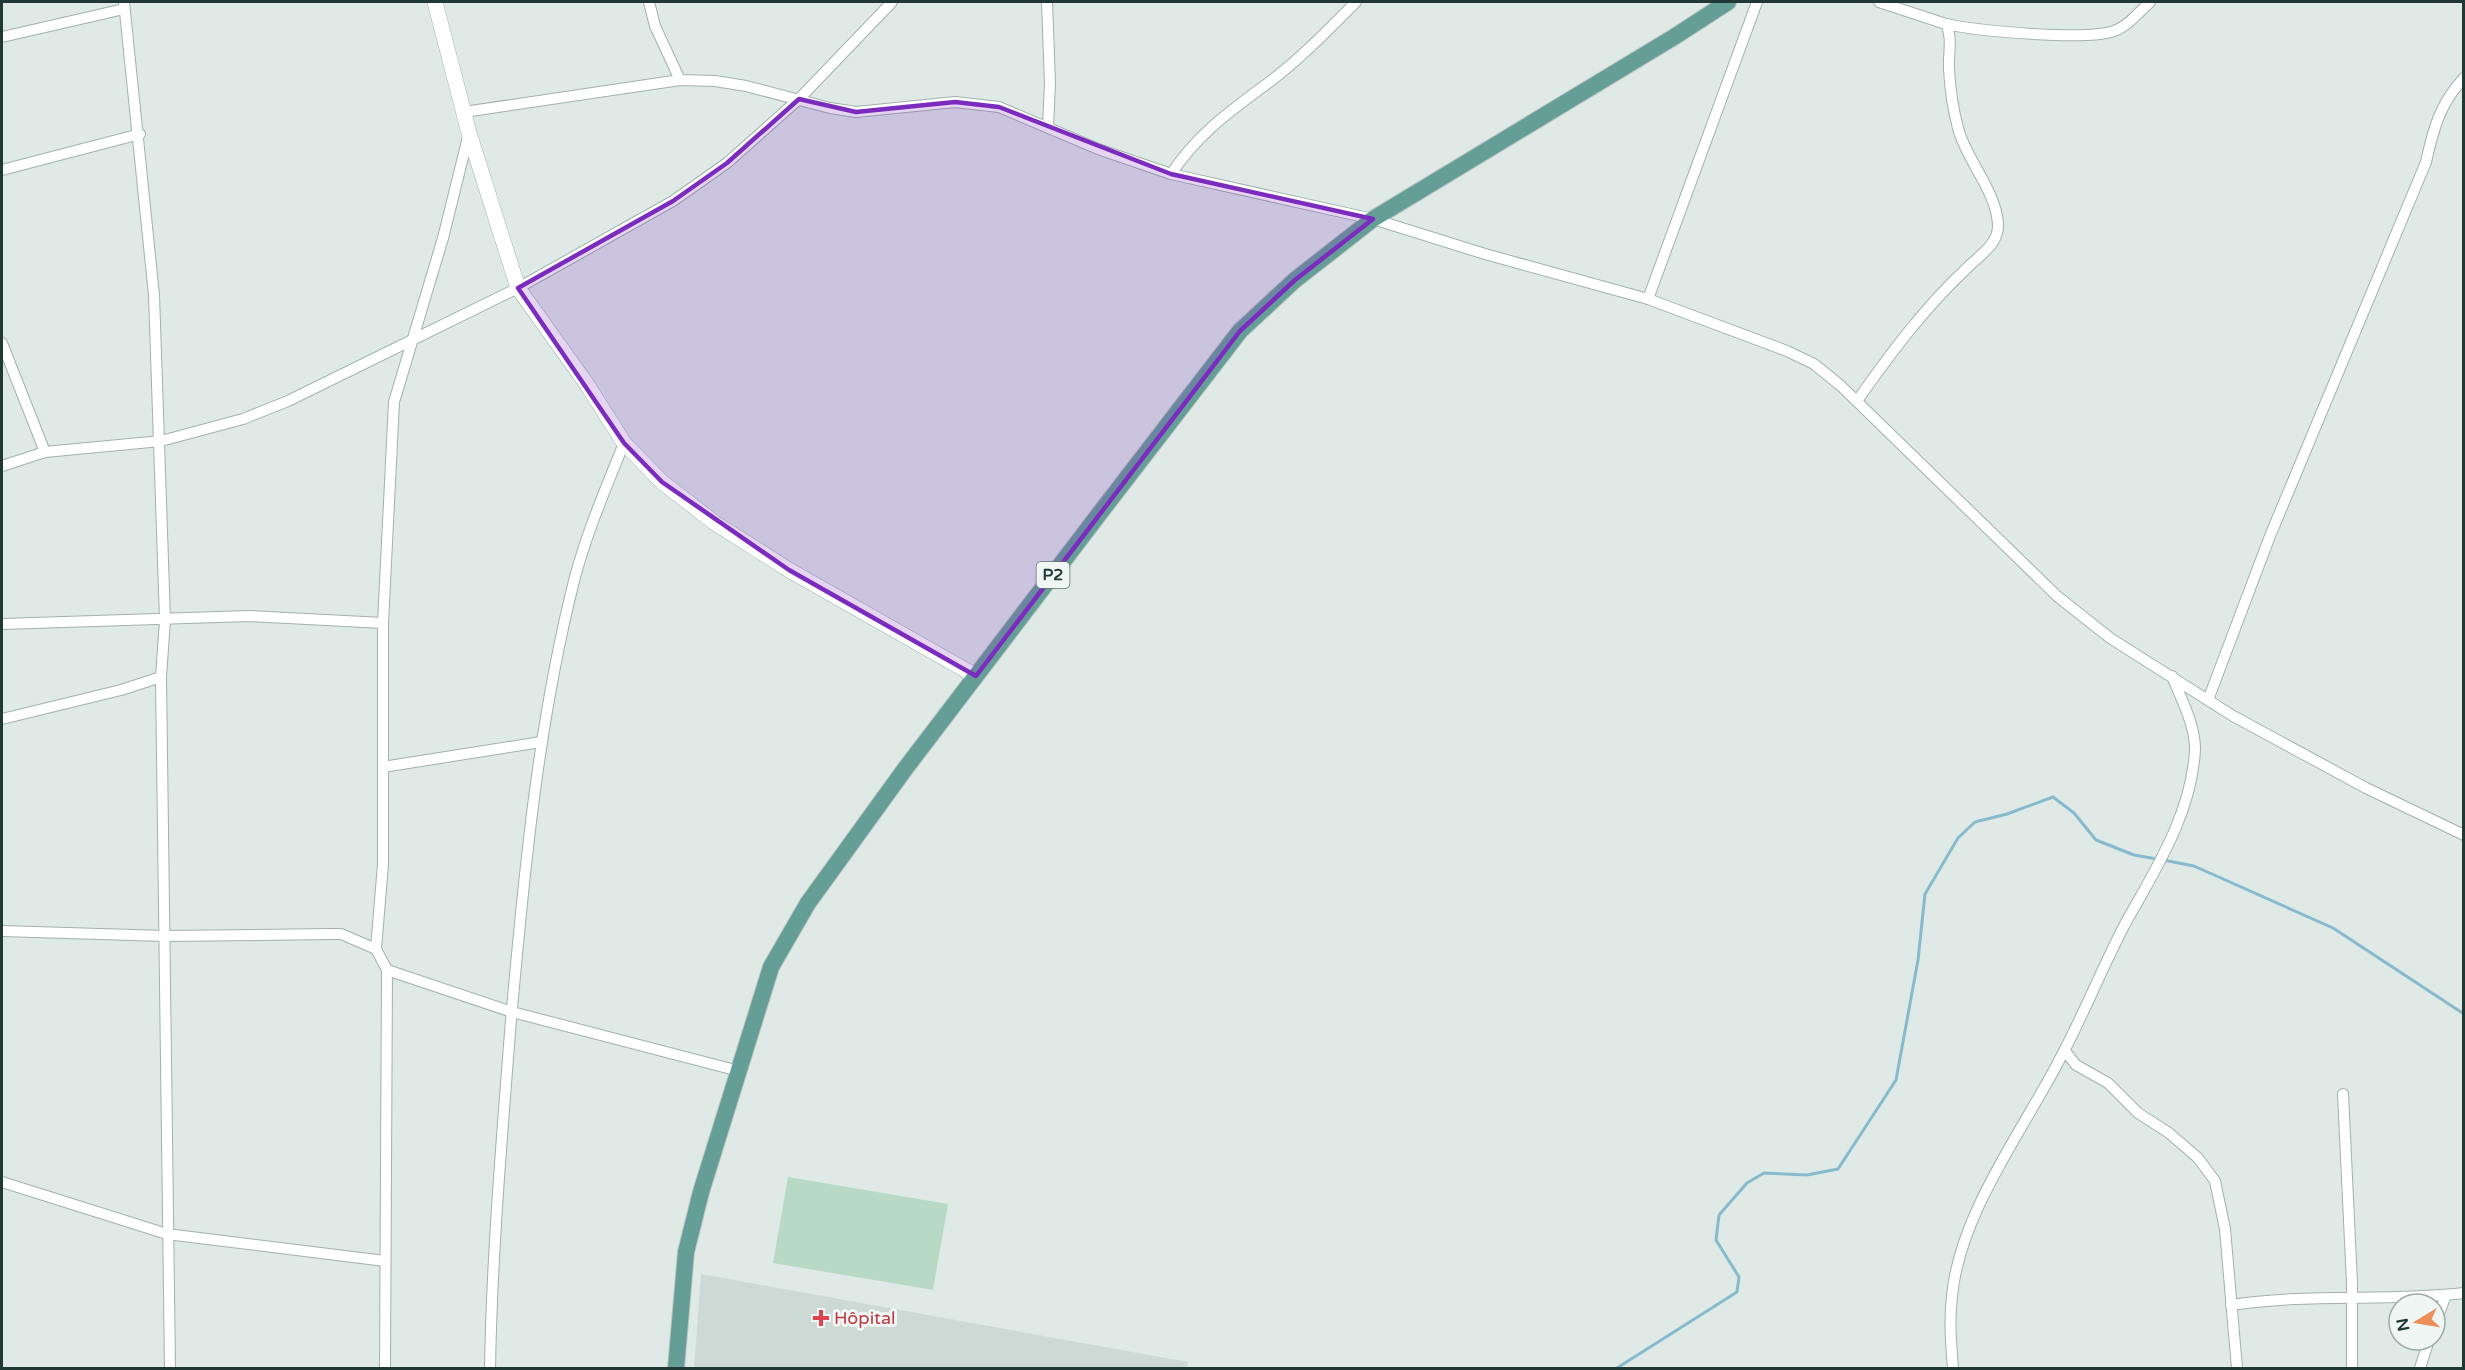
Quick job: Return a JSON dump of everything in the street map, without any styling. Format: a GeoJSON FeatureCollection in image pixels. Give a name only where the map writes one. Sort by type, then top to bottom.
{"type":"FeatureCollection","features":[{"type":"Feature","properties":{"kind":"main road"},"geometry":{"type":"LineString","coordinates":[[435,2],[469,133],[518,288],[586,383],[624,443],[662,482],[715,523],[789,570],[976,676]]}},
{"type":"Feature","properties":{"kind":"main road","name":"P2"},"geometry":{"type":"LineString","coordinates":[[676,1368],[686,1252],[701,1192],[740,1071],[763,987],[788,935],[808,903],[976,676],[1239,331],[1295,280],[1373,219],[1674,38],[1728,2]]}},
{"type":"Feature","properties":{"kind":"street"},"geometry":{"type":"LineString","coordinates":[[649,2],[655,27],[681,80]]}},
{"type":"Feature","properties":{"kind":"street"},"geometry":{"type":"LineString","coordinates":[[2,466],[45,452],[160,441],[243,419],[270,409],[518,288],[673,201],[727,163],[799,99],[892,2]]}},
{"type":"Feature","properties":{"kind":"street"},"geometry":{"type":"LineString","coordinates":[[1047,2],[1050,82],[1048,127]]}},
{"type":"Feature","properties":{"kind":"street"},"geometry":{"type":"LineString","coordinates":[[1171,174],[1188,148],[1242,101],[1306,51],[1356,2]]}},
{"type":"Feature","properties":{"kind":"street"},"geometry":{"type":"LineString","coordinates":[[1648,299],[1757,2]]}},
{"type":"Feature","properties":{"kind":"street"},"geometry":{"type":"LineString","coordinates":[[1880,2],[1946,24],[1974,30],[2083,35],[2113,31],[2127,24],[2150,2]]}},
{"type":"Feature","properties":{"kind":"street"},"geometry":{"type":"LineString","coordinates":[[2,37],[124,5],[140,134],[154,295],[160,441],[165,620],[161,676],[170,1368]]}},
{"type":"Feature","properties":{"kind":"street"},"geometry":{"type":"LineString","coordinates":[[1857,401],[1900,340],[1965,270],[1991,246],[1996,236],[1998,224],[1992,203],[1958,129],[1949,66],[1950,32],[1946,24]]}},
{"type":"Feature","properties":{"kind":"street"},"geometry":{"type":"LineString","coordinates":[[2208,700],[2270,536],[2426,162],[2439,114],[2452,90],[2463,78]]}},
{"type":"Feature","properties":{"kind":"street"},"geometry":{"type":"LineString","coordinates":[[464,112],[681,80],[715,81],[856,112],[954,102],[982,104],[999,107],[1098,149],[1171,174],[1373,219],[1485,255],[1648,299],[1787,351],[1814,364],[1857,401],[2057,596],[2110,638],[2208,700],[2366,788],[2463,835]]}},
{"type":"Feature","properties":{"kind":"street"},"geometry":{"type":"LineString","coordinates":[[385,1368],[387,970],[376,949],[383,864],[383,623],[394,402],[414,339],[469,133]]}},
{"type":"Feature","properties":{"kind":"street"},"geometry":{"type":"LineString","coordinates":[[2,170],[140,134]]}},
{"type":"Feature","properties":{"kind":"street"},"geometry":{"type":"LineString","coordinates":[[2,343],[45,452]]}},
{"type":"Feature","properties":{"kind":"street"},"geometry":{"type":"LineString","coordinates":[[490,1368],[492,1260],[512,1012],[541,742],[575,580],[600,503],[624,443]]}},
{"type":"Feature","properties":{"kind":"street"},"geometry":{"type":"LineString","coordinates":[[2,624],[249,616],[383,623]]}},
{"type":"Feature","properties":{"kind":"street"},"geometry":{"type":"LineString","coordinates":[[2,719],[121,690],[161,676]]}},
{"type":"Feature","properties":{"kind":"street"},"geometry":{"type":"LineString","coordinates":[[1953,1368],[1952,1295],[1970,1224],[1982,1198],[2065,1051],[2099,974],[2169,848],[2190,784],[2195,748],[2190,722],[2172,676]]}},
{"type":"Feature","properties":{"kind":"street"},"geometry":{"type":"LineString","coordinates":[[383,767],[541,742]]}},
{"type":"Feature","properties":{"kind":"street"},"geometry":{"type":"LineString","coordinates":[[2,931],[165,936],[341,934],[376,949]]}},
{"type":"Feature","properties":{"kind":"street"},"geometry":{"type":"LineString","coordinates":[[387,970],[512,1012],[740,1071]]}},
{"type":"Feature","properties":{"kind":"street"},"geometry":{"type":"LineString","coordinates":[[2065,1051],[2076,1065],[2117,1090],[2138,1113],[2169,1133],[2210,1172],[2222,1207],[2237,1368]]}},
{"type":"Feature","properties":{"kind":"street"},"geometry":{"type":"LineString","coordinates":[[2343,1094],[2352,1300],[2352,1368]]}},
{"type":"Feature","properties":{"kind":"street"},"geometry":{"type":"LineString","coordinates":[[2,1182],[167,1234],[385,1261]]}},
{"type":"Feature","properties":{"kind":"street"},"geometry":{"type":"LineString","coordinates":[[2447,1295],[2463,1293]]}},
{"type":"Feature","properties":{"kind":"street"},"geometry":{"type":"LineString","coordinates":[[2231,1305],[2303,1297],[2352,1300],[2387,1298]]}},
{"type":"Feature","properties":{"kind":"street"},"geometry":{"type":"LineString","coordinates":[[2420,1368],[2425,1352]]}},
{"type":"Feature","properties":{"kind":"highlighted area"},"geometry":{"type":"Polygon","coordinates":[[[799,99],[856,112],[955,102],[999,107],[1171,174],[1373,219],[1295,280],[1240,331],[976,676],[789,570],[662,482],[624,443],[518,288],[673,201],[727,163],[799,99]]]}},
{"type":"Feature","properties":{"kind":"shaded area","name":"Hôpital"},"geometry":{"type":"Polygon","coordinates":[[[701,1274],[1188,1362],[1187,1368],[694,1368],[701,1274]]]}},
{"type":"Feature","properties":{"kind":"green space"},"geometry":{"type":"Polygon","coordinates":[[[788,1177],[948,1204],[933,1290],[773,1263],[788,1177]]]}},
{"type":"Feature","properties":{"kind":"waterway"},"geometry":{"type":"LineString","coordinates":[[1617,1368],[1737,1292],[1739,1277],[1716,1240],[1719,1215],[1747,1183],[1764,1173],[1807,1175],[1838,1169],[1896,1080],[1918,960],[1925,894],[1958,838],[1975,822],[2007,814],[2053,797],[2074,813],[2096,840],[2134,855],[2157,859]]}},
{"type":"Feature","properties":{"kind":"waterway"},"geometry":{"type":"LineString","coordinates":[[2163,860],[2194,866],[2333,928],[2464,1014]]}},
{"type":"Feature","properties":{"kind":"place","name":"Hôpital"},"geometry":{"type":"Point","coordinates":[821,1318]}}]}
